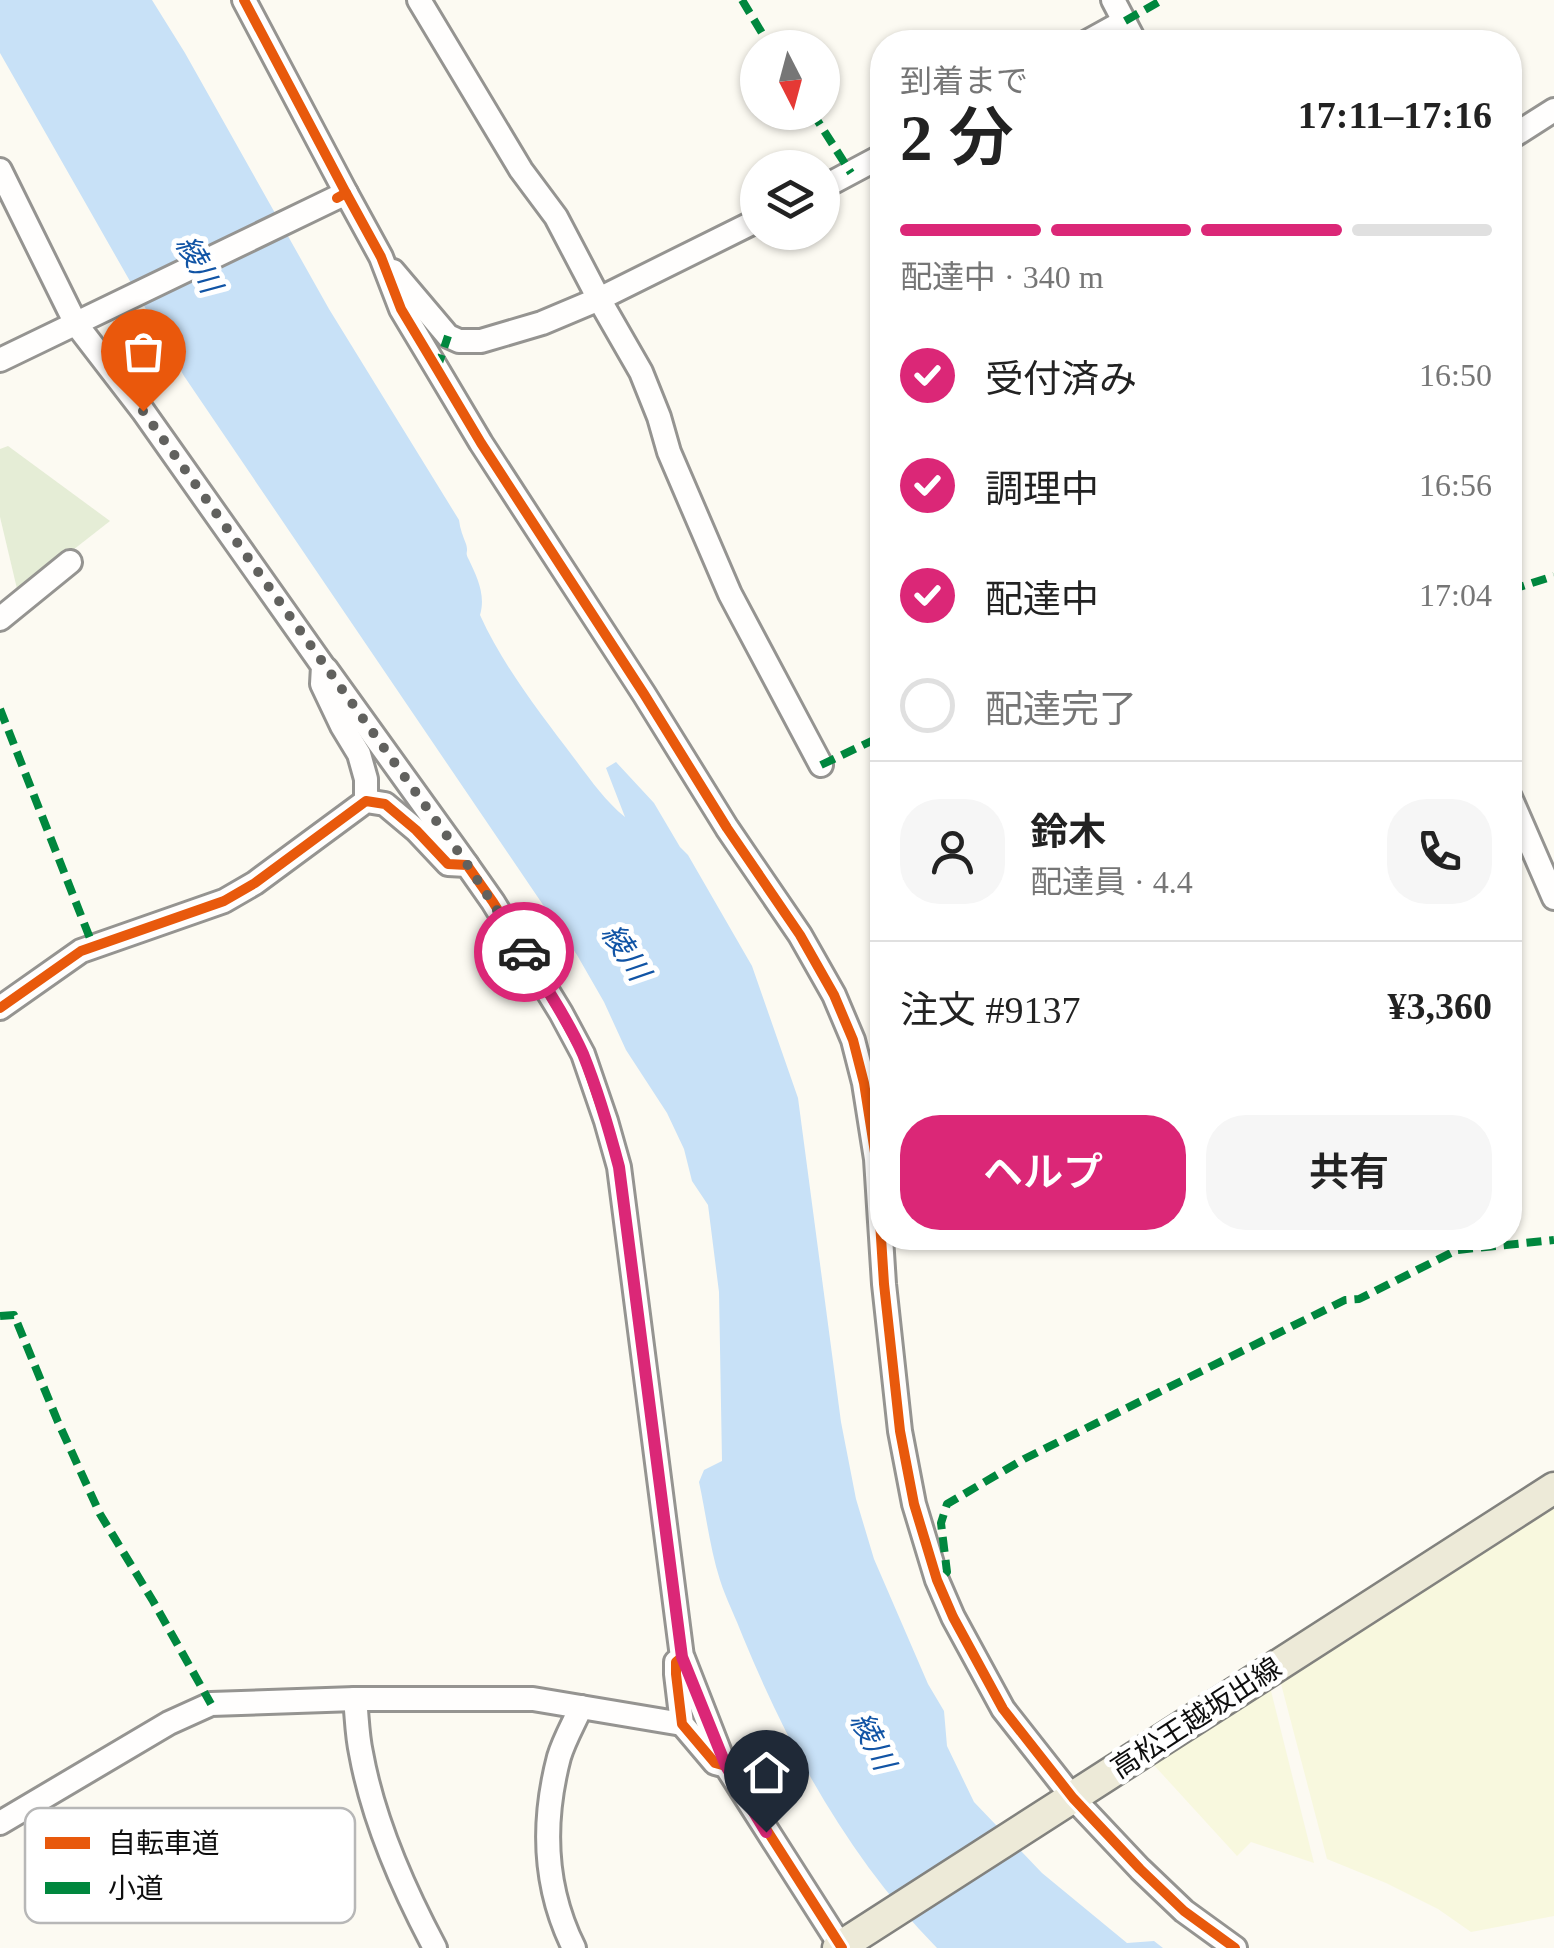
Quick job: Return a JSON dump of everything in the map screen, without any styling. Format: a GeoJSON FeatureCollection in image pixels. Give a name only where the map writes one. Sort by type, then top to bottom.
{"type":"FeatureCollection","features":[{"type":"Feature","properties":{"kind":"main road","name":"高松王越坂出線"},"geometry":{"type":"LineString","coordinates":[[844,1945],[1554,1488]]}},
{"type":"Feature","properties":{"kind":"street"},"geometry":{"type":"LineString","coordinates":[[244,0],[342,195],[382,258],[448,336],[458,341],[481,342],[542,323],[740,229]]}},
{"type":"Feature","properties":{"kind":"street"},"geometry":{"type":"LineString","coordinates":[[419,0],[521,170],[556,216],[641,372],[669,452],[730,594],[821,765]]}},
{"type":"Feature","properties":{"kind":"street"},"geometry":{"type":"LineString","coordinates":[[1113,0],[1129,30]]}},
{"type":"Feature","properties":{"kind":"street"},"geometry":{"type":"LineString","coordinates":[[1522,130],[1554,110]]}},
{"type":"Feature","properties":{"kind":"street"},"geometry":{"type":"LineString","coordinates":[[840,178],[870,162]]}},
{"type":"Feature","properties":{"kind":"street"},"geometry":{"type":"LineString","coordinates":[[0,170],[63,295],[92,343],[467,864],[542,981],[582,1054],[619,1167],[682,1657],[726,1766],[844,1945]]}},
{"type":"Feature","properties":{"kind":"street"},"geometry":{"type":"LineString","coordinates":[[0,360],[342,195]]}},
{"type":"Feature","properties":{"kind":"street"},"geometry":{"type":"LineString","coordinates":[[382,258],[401,309],[481,443],[800,936],[834,996],[853,1040],[870,1120]]}},
{"type":"Feature","properties":{"kind":"street"},"geometry":{"type":"LineString","coordinates":[[0,618],[70,562]]}},
{"type":"Feature","properties":{"kind":"street"},"geometry":{"type":"LineString","coordinates":[[323,666],[322,684],[359,754],[366,779],[366,801]]}},
{"type":"Feature","properties":{"kind":"street"},"geometry":{"type":"LineString","coordinates":[[0,1008],[81,950],[224,901],[255,883],[366,801],[385,804],[448,864],[467,864]]}},
{"type":"Feature","properties":{"kind":"street"},"geometry":{"type":"LineString","coordinates":[[1522,825],[1554,898]]}},
{"type":"Feature","properties":{"kind":"street"},"geometry":{"type":"LineString","coordinates":[[882,1250],[900,1431],[914,1504],[937,1580],[976,1662],[1064,1804],[1184,1911],[1235,1948]]}},
{"type":"Feature","properties":{"kind":"street"},"geometry":{"type":"LineString","coordinates":[[682,1657],[676,1662],[682,1724],[716,1763],[726,1766]]}},
{"type":"Feature","properties":{"kind":"street"},"geometry":{"type":"LineString","coordinates":[[355,1699],[360,1754],[378,1817],[435,1948]]}},
{"type":"Feature","properties":{"kind":"street"},"geometry":{"type":"LineString","coordinates":[[25,1808],[169,1723],[210,1704],[533,1699],[682,1724]]}},
{"type":"Feature","properties":{"kind":"street"},"geometry":{"type":"LineString","coordinates":[[574,1948],[562,1926],[548,1857],[560,1755],[581,1707]]}},
{"type":"Feature","properties":{"kind":"street"},"geometry":{"type":"LineString","coordinates":[[0,1823],[25,1808]]}},
{"type":"Feature","properties":{"kind":"green space"},"geometry":{"type":"Polygon","coordinates":[[[8,446],[110,521],[18,593],[0,517],[0,449],[8,446]]]}},
{"type":"Feature","properties":{"kind":"green space"},"geometry":{"type":"Polygon","coordinates":[[[1554,1506],[1554,1916],[1471,1932],[1438,1909],[1327,1859],[1280,1680],[1554,1506]]]}},
{"type":"Feature","properties":{"kind":"green space"},"geometry":{"type":"Polygon","coordinates":[[[1270,1687],[1314,1863],[1251,1842],[1237,1856],[1152,1763],[1270,1687]]]}},
{"type":"Feature","properties":{"kind":"water","name":"綾川"},"geometry":{"type":"Polygon","coordinates":[[[0,0],[152,0],[329,309],[459,520],[480,586],[480,615],[511,671],[611,804],[625,817],[606,768],[616,762],[654,803],[688,855],[752,966],[798,1098],[841,1422],[856,1499],[874,1559],[928,1684],[944,1711],[947,1746],[974,1802],[1042,1873],[1127,1943],[1154,1941],[1163,1948],[937,1948],[877,1878],[825,1802],[761,1679],[722,1587],[711,1544],[699,1482],[704,1470],[722,1461],[719,1292],[708,1205],[692,1181],[684,1149],[577,955],[184,376],[0,53],[0,0]]]}},
{"type":"Feature","properties":{"kind":"marked path"},"geometry":{"type":"LineString","coordinates":[[742,0],[760,30]]}},
{"type":"Feature","properties":{"kind":"marked path"},"geometry":{"type":"LineString","coordinates":[[1125,21],[1162,0]]}},
{"type":"Feature","properties":{"kind":"marked path"},"geometry":{"type":"LineString","coordinates":[[824,130],[851,173]]}},
{"type":"Feature","properties":{"kind":"marked path"},"geometry":{"type":"LineString","coordinates":[[437,369],[448,336]]}},
{"type":"Feature","properties":{"kind":"marked path"},"geometry":{"type":"LineString","coordinates":[[1522,586],[1554,576]]}},
{"type":"Feature","properties":{"kind":"marked path"},"geometry":{"type":"LineString","coordinates":[[0,709],[93,946]]}},
{"type":"Feature","properties":{"kind":"marked path"},"geometry":{"type":"LineString","coordinates":[[821,765],[870,742]]}},
{"type":"Feature","properties":{"kind":"marked path"},"geometry":{"type":"LineString","coordinates":[[1522,1243],[1554,1240]]}},
{"type":"Feature","properties":{"kind":"marked path"},"geometry":{"type":"LineString","coordinates":[[945,1574],[941,1523],[947,1504],[1024,1459],[1345,1300],[1359,1299],[1457,1250]]}},
{"type":"Feature","properties":{"kind":"marked path"},"geometry":{"type":"LineString","coordinates":[[0,1316],[14,1315],[100,1514],[211,1704]]}},
{"type":"Feature","properties":{"kind":"cycle path"},"geometry":{"type":"LineString","coordinates":[[244,0],[346,193]]}},
{"type":"Feature","properties":{"kind":"cycle path"},"geometry":{"type":"LineString","coordinates":[[337,198],[346,193],[381,257],[401,309],[481,443],[727,828],[800,935],[834,995],[853,1040],[870,1121]]}},
{"type":"Feature","properties":{"kind":"cycle path"},"geometry":{"type":"LineString","coordinates":[[0,1008],[81,951],[224,901],[255,883],[366,801],[385,804],[448,864],[467,865],[583,1054],[619,1167],[682,1657],[676,1662],[682,1724],[715,1763],[726,1766],[842,1948]]}},
{"type":"Feature","properties":{"kind":"cycle path"},"geometry":{"type":"LineString","coordinates":[[882,1250],[900,1431],[914,1504],[937,1580],[953,1617],[1003,1709],[1073,1798],[1184,1911],[1235,1948]]}},
{"type":"Feature","properties":{"kind":"way so far"},"geometry":{"type":"LineString","coordinates":[[143,411],[494,902],[524,952]]}},
{"type":"Feature","properties":{"kind":"route"},"geometry":{"type":"LineString","coordinates":[[524,952],[582,1054],[619,1167],[682,1657],[726,1766],[766,1832]]}}]}
